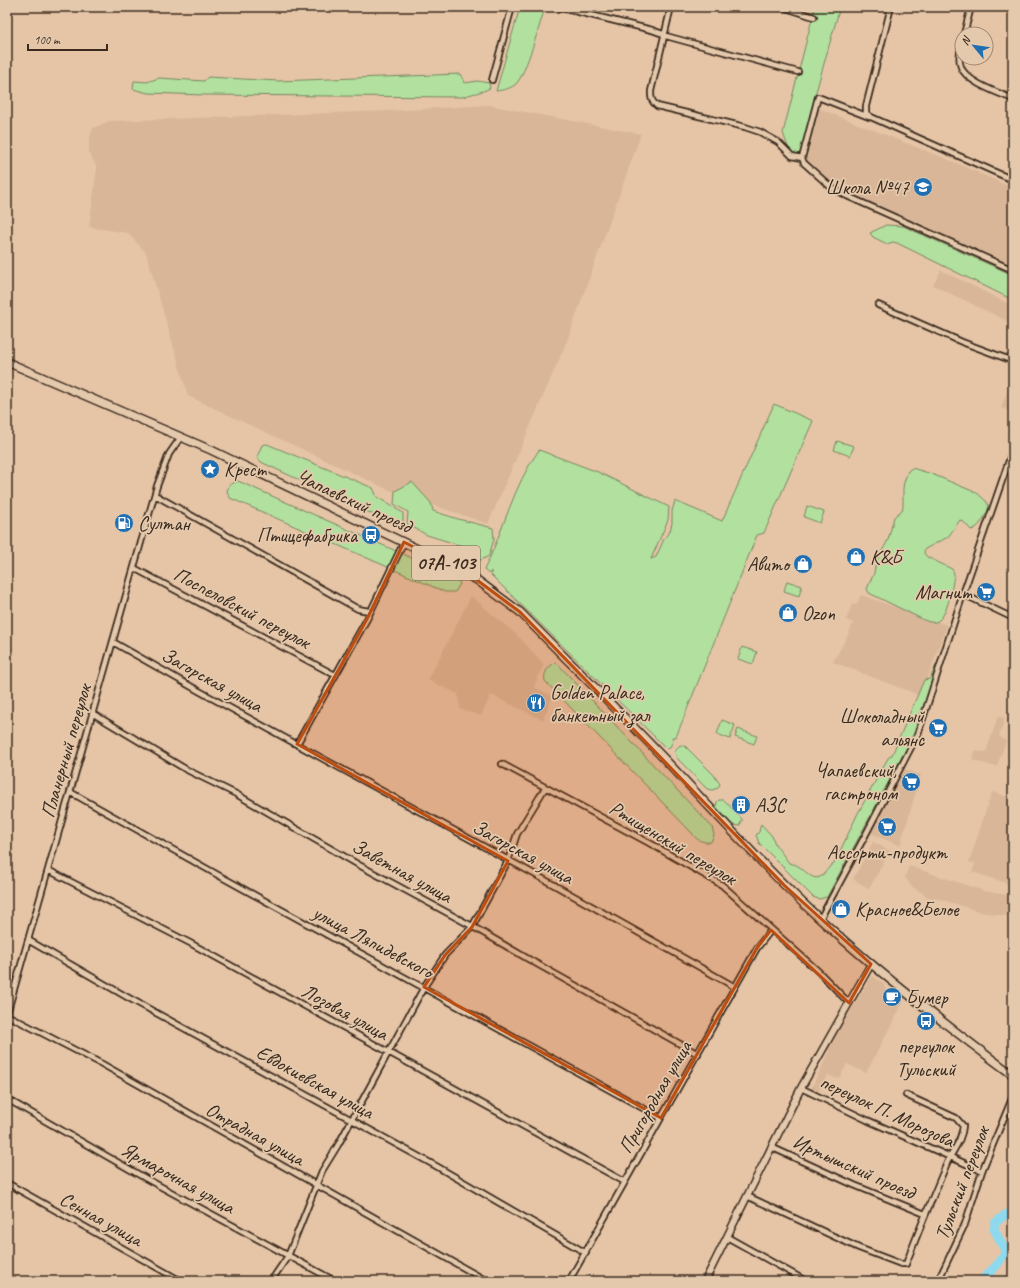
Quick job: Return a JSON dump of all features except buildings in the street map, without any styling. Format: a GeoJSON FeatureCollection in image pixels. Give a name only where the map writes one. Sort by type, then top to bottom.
{"type":"FeatureCollection","features":[{"type":"Feature","properties":{"kind":"main road","name":"Чапаевский проезд"},"geometry":{"type":"LineString","coordinates":[[7,362],[211,450],[430,554],[477,580],[520,612],[673,767],[763,864],[820,919],[938,1019],[1013,1076]]}},
{"type":"Feature","properties":{"kind":"street"},"geometry":{"type":"LineString","coordinates":[[492,80],[512,7]]}},
{"type":"Feature","properties":{"kind":"street"},"geometry":{"type":"LineString","coordinates":[[558,7],[663,34],[798,72]]}},
{"type":"Feature","properties":{"kind":"street"},"geometry":{"type":"LineString","coordinates":[[671,7],[663,34],[651,91],[651,100],[653,103],[657,106],[745,126],[778,142],[792,156],[802,158]]}},
{"type":"Feature","properties":{"kind":"street"},"geometry":{"type":"LineString","coordinates":[[783,7],[814,17]]}},
{"type":"Feature","properties":{"kind":"street"},"geometry":{"type":"LineString","coordinates":[[871,117],[866,113],[866,106],[891,7]]}},
{"type":"Feature","properties":{"kind":"street"},"geometry":{"type":"LineString","coordinates":[[966,26],[971,7]]}},
{"type":"Feature","properties":{"kind":"street"},"geometry":{"type":"LineString","coordinates":[[960,66],[964,72],[984,85],[1013,99]]}},
{"type":"Feature","properties":{"kind":"street"},"geometry":{"type":"LineString","coordinates":[[1013,180],[871,117],[818,97],[802,158],[804,163],[820,178],[842,194],[1013,270]]}},
{"type":"Feature","properties":{"kind":"street"},"geometry":{"type":"LineString","coordinates":[[878,305],[962,342],[1013,361]]}},
{"type":"Feature","properties":{"kind":"street","name":"Планерный переулок"},"geometry":{"type":"LineString","coordinates":[[7,1015],[155,495],[169,454],[181,437]]}},
{"type":"Feature","properties":{"kind":"street"},"geometry":{"type":"LineString","coordinates":[[820,919],[918,734],[963,594],[1013,449]]}},
{"type":"Feature","properties":{"kind":"street"},"geometry":{"type":"LineString","coordinates":[[155,495],[358,608],[369,611]]}},
{"type":"Feature","properties":{"kind":"street"},"geometry":{"type":"LineString","coordinates":[[297,744],[367,619],[369,611],[386,581],[404,542]]}},
{"type":"Feature","properties":{"kind":"street","name":"Поспеловский переулок"},"geometry":{"type":"LineString","coordinates":[[134,568],[335,675]]}},
{"type":"Feature","properties":{"kind":"street"},"geometry":{"type":"LineString","coordinates":[[963,594],[1013,618]]}},
{"type":"Feature","properties":{"kind":"street","name":"Загорская улица"},"geometry":{"type":"LineString","coordinates":[[113,642],[199,692],[508,860],[735,987]]}},
{"type":"Feature","properties":{"kind":"street","name":"Заветная улица"},"geometry":{"type":"LineString","coordinates":[[92,713],[187,770],[236,794],[359,865],[698,1054]]}},
{"type":"Feature","properties":{"kind":"street","name":"Ртищенский переулок"},"geometry":{"type":"LineString","coordinates":[[502,764],[653,845],[722,885],[818,971],[849,1003]]}},
{"type":"Feature","properties":{"kind":"street"},"geometry":{"type":"LineString","coordinates":[[271,1281],[288,1256],[326,1162],[352,1121],[424,987],[445,956],[472,927],[508,860],[517,834],[545,788]]}},
{"type":"Feature","properties":{"kind":"street","name":"улица Ляпидевского"},"geometry":{"type":"LineString","coordinates":[[70,792],[661,1118]]}},
{"type":"Feature","properties":{"kind":"street","name":"Лозовая улица"},"geometry":{"type":"LineString","coordinates":[[48,870],[190,943],[625,1182]]}},
{"type":"Feature","properties":{"kind":"street","name":"Пригородная улица"},"geometry":{"type":"LineString","coordinates":[[569,1281],[757,948],[771,930]]}},
{"type":"Feature","properties":{"kind":"street","name":"Евдокиевская улица"},"geometry":{"type":"LineString","coordinates":[[28,940],[127,997],[436,1166],[586,1252]]}},
{"type":"Feature","properties":{"kind":"street"},"geometry":{"type":"LineString","coordinates":[[705,1281],[801,1088],[872,964]]}},
{"type":"Feature","properties":{"kind":"street","name":"Отрадная улица"},"geometry":{"type":"LineString","coordinates":[[7,1015],[102,1064],[487,1281]]}},
{"type":"Feature","properties":{"kind":"street","name":"переулок П. Морозова"},"geometry":{"type":"LineString","coordinates":[[801,1088],[867,1120],[982,1171]]}},
{"type":"Feature","properties":{"kind":"street"},"geometry":{"type":"LineString","coordinates":[[746,1196],[859,1248],[900,1264],[906,1264],[925,1214],[950,1157],[962,1136],[963,1126],[956,1118],[906,1095]]}},
{"type":"Feature","properties":{"kind":"street","name":"Тульский переулок"},"geometry":{"type":"LineString","coordinates":[[938,1281],[965,1224],[982,1171],[1013,1096]]}},
{"type":"Feature","properties":{"kind":"street","name":"Ярмарочная улица"},"geometry":{"type":"LineString","coordinates":[[7,1099],[172,1193],[335,1281]]}},
{"type":"Feature","properties":{"kind":"street","name":"Иртышский проезд"},"geometry":{"type":"LineString","coordinates":[[771,1147],[854,1185],[925,1214]]}},
{"type":"Feature","properties":{"kind":"street","name":"Сенная улица"},"geometry":{"type":"LineString","coordinates":[[7,1183],[181,1281]]}},
{"type":"Feature","properties":{"kind":"street"},"geometry":{"type":"LineString","coordinates":[[727,1237],[806,1281]]}},
{"type":"Feature","properties":{"kind":"highlighted area"},"geometry":{"type":"Polygon","coordinates":[[[404,542],[477,580],[520,612],[785,886],[871,964],[849,1003],[771,930],[757,948],[661,1118],[424,987],[445,955],[472,927],[508,861],[297,744],[367,619],[404,542]]]}},
{"type":"Feature","properties":{"kind":"shaded area"},"geometry":{"type":"Polygon","coordinates":[[[489,105],[641,134],[567,341],[488,524],[389,490],[188,396],[146,253],[128,233],[89,227],[97,168],[89,152],[89,140],[93,128],[109,121],[386,111],[489,105]]]}},
{"type":"Feature","properties":{"kind":"shaded area","name":"Школа №47"},"geometry":{"type":"Polygon","coordinates":[[[818,108],[954,162],[1013,188],[1013,268],[833,187],[806,162],[818,108]]]}},
{"type":"Feature","properties":{"kind":"shaded area"},"geometry":{"type":"Polygon","coordinates":[[[941,270],[1013,306],[1013,324],[933,285],[941,270]]]}},
{"type":"Feature","properties":{"kind":"shaded area"},"geometry":{"type":"Polygon","coordinates":[[[1013,376],[1013,402],[1010,411],[1001,408],[1013,376]]]}},
{"type":"Feature","properties":{"kind":"shaded area"},"geometry":{"type":"Polygon","coordinates":[[[861,595],[947,625],[921,696],[833,662],[853,623],[846,620],[852,604],[856,605],[861,595]]]}},
{"type":"Feature","properties":{"kind":"shaded area"},"geometry":{"type":"Polygon","coordinates":[[[471,596],[518,636],[544,664],[534,687],[553,696],[543,720],[491,695],[481,716],[460,709],[458,694],[428,680],[471,596]]]}},
{"type":"Feature","properties":{"kind":"shaded area"},"geometry":{"type":"Polygon","coordinates":[[[998,716],[1005,719],[999,736],[1006,741],[997,766],[972,760],[975,751],[986,752],[998,716]]]}},
{"type":"Feature","properties":{"kind":"shaded area"},"geometry":{"type":"Polygon","coordinates":[[[904,769],[921,775],[900,846],[871,833],[904,769]]]}},
{"type":"Feature","properties":{"kind":"shaded area"},"geometry":{"type":"Polygon","coordinates":[[[992,792],[1012,798],[1013,796],[1013,885],[972,872],[975,864],[969,862],[992,792]]]}},
{"type":"Feature","properties":{"kind":"shaded area"},"geometry":{"type":"Polygon","coordinates":[[[873,842],[890,851],[869,889],[853,879],[873,842]]]}},
{"type":"Feature","properties":{"kind":"shaded area"},"geometry":{"type":"Polygon","coordinates":[[[909,866],[984,891],[1013,896],[1013,917],[981,912],[928,897],[911,886],[905,877],[909,866]]]}},
{"type":"Feature","properties":{"kind":"shaded area"},"geometry":{"type":"Polygon","coordinates":[[[872,976],[883,983],[886,990],[904,1001],[866,1073],[847,1064],[841,1076],[837,1079],[828,1075],[817,1094],[810,1090],[829,1053],[828,1048],[872,976]]]}},
{"type":"Feature","properties":{"kind":"green space"},"geometry":{"type":"Polygon","coordinates":[[[520,7],[545,7],[520,79],[511,87],[496,91],[520,7]]]}},
{"type":"Feature","properties":{"kind":"green space"},"geometry":{"type":"Polygon","coordinates":[[[815,7],[840,7],[814,99],[815,105],[804,153],[794,154],[788,147],[783,133],[815,7]]]}},
{"type":"Feature","properties":{"kind":"green space"},"geometry":{"type":"Polygon","coordinates":[[[460,74],[465,83],[477,81],[489,83],[490,88],[463,97],[204,95],[148,93],[133,89],[134,81],[147,82],[159,78],[204,81],[208,77],[278,81],[460,74]]]}},
{"type":"Feature","properties":{"kind":"green space"},"geometry":{"type":"Polygon","coordinates":[[[886,225],[903,226],[1013,275],[1013,300],[897,243],[893,242],[887,244],[873,237],[870,233],[886,225]]]}},
{"type":"Feature","properties":{"kind":"green space"},"geometry":{"type":"Polygon","coordinates":[[[774,404],[813,421],[764,533],[757,535],[676,737],[672,737],[673,741],[670,747],[666,748],[491,575],[491,571],[489,574],[484,570],[515,493],[539,450],[598,472],[669,507],[668,520],[651,559],[656,557],[664,539],[670,531],[672,511],[675,501],[722,521],[774,404]]]}},
{"type":"Feature","properties":{"kind":"green space"},"geometry":{"type":"Polygon","coordinates":[[[837,441],[854,446],[850,456],[834,450],[837,441]]]}},
{"type":"Feature","properties":{"kind":"green space"},"geometry":{"type":"Polygon","coordinates":[[[267,444],[373,488],[377,497],[403,513],[403,524],[400,527],[261,462],[257,457],[262,445],[267,444]]]}},
{"type":"Feature","properties":{"kind":"green space"},"geometry":{"type":"Polygon","coordinates":[[[912,468],[932,474],[977,493],[989,506],[982,521],[977,527],[971,530],[963,521],[960,520],[948,537],[925,549],[924,553],[927,557],[952,569],[954,573],[951,591],[945,611],[939,620],[934,622],[924,620],[869,593],[867,589],[874,573],[876,562],[888,540],[894,517],[902,510],[904,482],[908,471],[912,468]]]}},
{"type":"Feature","properties":{"kind":"green space"},"geometry":{"type":"Polygon","coordinates":[[[238,481],[457,578],[460,584],[455,592],[445,592],[230,498],[227,492],[229,485],[238,481]]]}},
{"type":"Feature","properties":{"kind":"green space"},"geometry":{"type":"Polygon","coordinates":[[[412,482],[431,503],[433,511],[493,528],[494,539],[489,556],[481,560],[472,556],[472,549],[427,535],[407,524],[408,512],[394,504],[395,491],[412,482]]]}},
{"type":"Feature","properties":{"kind":"green space"},"geometry":{"type":"Polygon","coordinates":[[[807,506],[824,512],[820,523],[804,517],[807,506]]]}},
{"type":"Feature","properties":{"kind":"green space"},"geometry":{"type":"Polygon","coordinates":[[[787,581],[802,586],[799,596],[784,591],[787,581]]]}},
{"type":"Feature","properties":{"kind":"green space"},"geometry":{"type":"Polygon","coordinates":[[[742,647],[757,652],[753,664],[738,659],[742,647]]]}},
{"type":"Feature","properties":{"kind":"green space"},"geometry":{"type":"Polygon","coordinates":[[[556,662],[712,827],[714,835],[711,842],[706,842],[695,838],[692,833],[545,681],[547,670],[556,662]]]}},
{"type":"Feature","properties":{"kind":"green space"},"geometry":{"type":"Polygon","coordinates":[[[936,665],[938,666],[912,738],[827,897],[819,899],[813,897],[759,843],[756,835],[759,832],[761,824],[772,836],[775,844],[789,863],[797,865],[814,878],[820,877],[834,864],[857,815],[888,758],[892,755],[924,680],[930,679],[936,665]]]}},
{"type":"Feature","properties":{"kind":"green space"},"geometry":{"type":"Polygon","coordinates":[[[722,720],[735,725],[730,739],[717,734],[722,720]]]}},
{"type":"Feature","properties":{"kind":"green space"},"geometry":{"type":"Polygon","coordinates":[[[738,729],[757,736],[754,744],[735,737],[738,729]]]}},
{"type":"Feature","properties":{"kind":"green space"},"geometry":{"type":"Polygon","coordinates":[[[680,745],[685,746],[713,774],[720,784],[718,788],[712,790],[707,789],[676,757],[675,750],[680,745]]]}},
{"type":"Feature","properties":{"kind":"green space"},"geometry":{"type":"Polygon","coordinates":[[[719,800],[724,800],[742,819],[739,826],[733,825],[716,807],[719,800]]]}},
{"type":"Feature","properties":{"kind":"waterway"},"geometry":{"type":"LineString","coordinates":[[981,1281],[997,1265],[1006,1252],[994,1229],[995,1223],[1005,1215],[1013,1212]]}},
{"type":"Feature","properties":{"kind":"place","name":"Школа №47"},"geometry":{"type":"Point","coordinates":[923,187]}},
{"type":"Feature","properties":{"kind":"place","name":"Крест"},"geometry":{"type":"Point","coordinates":[210,469]}},
{"type":"Feature","properties":{"kind":"place","name":"Султан"},"geometry":{"type":"Point","coordinates":[124,523]}},
{"type":"Feature","properties":{"kind":"place","name":"Птицефабрика"},"geometry":{"type":"Point","coordinates":[371,535]}},
{"type":"Feature","properties":{"kind":"place","name":"К&Б"},"geometry":{"type":"Point","coordinates":[856,557]}},
{"type":"Feature","properties":{"kind":"place","name":"Авито"},"geometry":{"type":"Point","coordinates":[803,564]}},
{"type":"Feature","properties":{"kind":"place","name":"Магнит"},"geometry":{"type":"Point","coordinates":[986,592]}},
{"type":"Feature","properties":{"kind":"place","name":"Ozon"},"geometry":{"type":"Point","coordinates":[788,613]}},
{"type":"Feature","properties":{"kind":"place","name":"Golden Palace, банкетный зал"},"geometry":{"type":"Point","coordinates":[536,703]}},
{"type":"Feature","properties":{"kind":"place","name":"Шоколадный альянс"},"geometry":{"type":"Point","coordinates":[938,728]}},
{"type":"Feature","properties":{"kind":"place","name":"Чапаевский, гастроном"},"geometry":{"type":"Point","coordinates":[911,782]}},
{"type":"Feature","properties":{"kind":"place","name":"АЗС"},"geometry":{"type":"Point","coordinates":[741,805]}},
{"type":"Feature","properties":{"kind":"place","name":"Ассорти-продукт"},"geometry":{"type":"Point","coordinates":[887,827]}},
{"type":"Feature","properties":{"kind":"place","name":"Красное&Белое"},"geometry":{"type":"Point","coordinates":[841,909]}},
{"type":"Feature","properties":{"kind":"place","name":"Бумер"},"geometry":{"type":"Point","coordinates":[892,997]}},
{"type":"Feature","properties":{"kind":"place","name":"переулок Тульский"},"geometry":{"type":"Point","coordinates":[926,1021]}}]}
